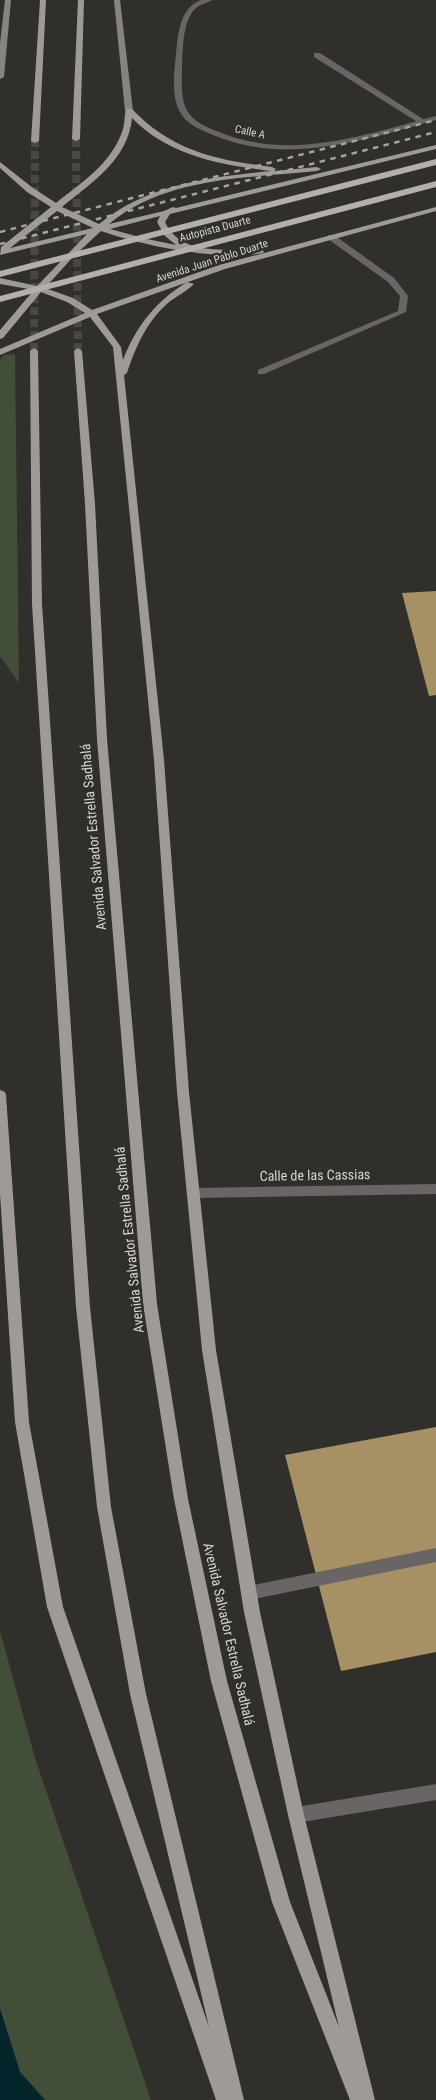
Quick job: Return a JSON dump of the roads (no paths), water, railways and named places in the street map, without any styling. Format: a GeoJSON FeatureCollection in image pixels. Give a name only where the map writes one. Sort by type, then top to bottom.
{"type":"FeatureCollection","features":[{"type":"Feature","properties":{"kind":"highway","name":"Autopista Duarte"},"geometry":{"type":"LineString","coordinates":[[0,274],[436,162]]}},
{"type":"Feature","properties":{"kind":"highway","name":"Autopista Duarte"},"geometry":{"type":"LineString","coordinates":[[0,299],[436,184]]}},
{"type":"Feature","properties":{"kind":"main road"},"geometry":{"type":"LineString","coordinates":[[0,77],[8,0]]}},
{"type":"Feature","properties":{"kind":"main road"},"geometry":{"type":"LineString","coordinates":[[34,141],[43,0]]}},
{"type":"Feature","properties":{"kind":"main road"},"geometry":{"type":"LineString","coordinates":[[76,139],[81,0]]}},
{"type":"Feature","properties":{"kind":"main road"},"geometry":{"type":"LineString","coordinates":[[0,252],[98,174],[114,156],[127,130],[129,111],[117,0]]}},
{"type":"Feature","properties":{"kind":"main road"},"geometry":{"type":"LineString","coordinates":[[129,111],[141,125],[158,138],[200,155],[242,165],[312,170]]}},
{"type":"Feature","properties":{"kind":"main road"},"geometry":{"type":"LineString","coordinates":[[0,252],[436,147]]}},
{"type":"Feature","properties":{"kind":"main road"},"geometry":{"type":"LineString","coordinates":[[0,164],[26,188],[56,207],[100,228],[171,248],[209,252],[283,250]]}},
{"type":"Feature","properties":{"kind":"main road"},"geometry":{"type":"LineString","coordinates":[[0,336],[38,288],[113,215],[135,203],[181,186],[369,164]]}},
{"type":"Feature","properties":{"kind":"main road"},"geometry":{"type":"LineString","coordinates":[[173,209],[166,213],[161,222],[166,234],[182,245],[209,252]]}},
{"type":"Feature","properties":{"kind":"main road","name":"Avenida Juan Pablo Duarte"},"geometry":{"type":"LineString","coordinates":[[0,352],[91,313],[222,267],[436,209]]}},
{"type":"Feature","properties":{"kind":"main road"},"geometry":{"type":"LineString","coordinates":[[122,378],[139,330],[155,311],[179,290],[222,267]]}},
{"type":"Feature","properties":{"kind":"main road"},"geometry":{"type":"LineString","coordinates":[[0,280],[38,288],[63,297],[91,313]]}},
{"type":"Feature","properties":{"kind":"main road","name":"Avenida Salvador Estrella Sadhalá"},"geometry":{"type":"LineString","coordinates":[[91,313],[117,347],[122,378],[159,760],[183,1092],[209,1350],[249,1593],[296,1815],[366,2100]]}},
{"type":"Feature","properties":{"kind":"main road"},"geometry":{"type":"LineString","coordinates":[[34,351],[37,604],[83,1307],[103,1498],[138,1694],[236,2100]]}},
{"type":"Feature","properties":{"kind":"main road","name":"Avenida Salvador Estrella Sadhalá"},"geometry":{"type":"LineString","coordinates":[[78,351],[90,504],[102,739],[150,1304],[181,1500],[219,1681],[281,1902],[358,2100]]}},
{"type":"Feature","properties":{"kind":"main road"},"geometry":{"type":"LineString","coordinates":[[0,1095],[2,1159],[22,1422],[55,1608],[225,2100]]}},
{"type":"Feature","properties":{"kind":"street","name":"Calle A"},"geometry":{"type":"LineString","coordinates":[[206,1],[192,8],[185,18],[180,46],[179,86],[183,110],[191,119],[209,131],[242,143],[297,149],[340,142],[436,118]]}},
{"type":"Feature","properties":{"kind":"street"},"geometry":{"type":"LineString","coordinates":[[317,55],[422,121]]}},
{"type":"Feature","properties":{"kind":"street"},"geometry":{"type":"LineString","coordinates":[[261,372],[402,312],[404,296],[391,280],[331,237]]}},
{"type":"Feature","properties":{"kind":"street","name":"Calle de las Cassias"},"geometry":{"type":"LineString","coordinates":[[194,1193],[436,1189]]}},
{"type":"Feature","properties":{"kind":"street"},"geometry":{"type":"LineString","coordinates":[[249,1593],[436,1555]]}},
{"type":"Feature","properties":{"kind":"street"},"geometry":{"type":"LineString","coordinates":[[296,1815],[436,1792]]}},
{"type":"Feature","properties":{"kind":"water"},"geometry":{"type":"Polygon","coordinates":[[[0,2009],[20,2072],[45,2100],[0,2100],[0,2009]]]}},
{"type":"Feature","properties":{"kind":"tunnel"},"geometry":{"type":"LineString","coordinates":[[76,139],[78,351]]}},
{"type":"Feature","properties":{"kind":"tunnel"},"geometry":{"type":"LineString","coordinates":[[34,351],[35,141]]}},
{"type":"Feature","properties":{"kind":"railway"},"geometry":{"type":"LineString","coordinates":[[0,232],[436,120]]}},
{"type":"Feature","properties":{"kind":"railway"},"geometry":{"type":"LineString","coordinates":[[0,244],[436,132]]}}]}
